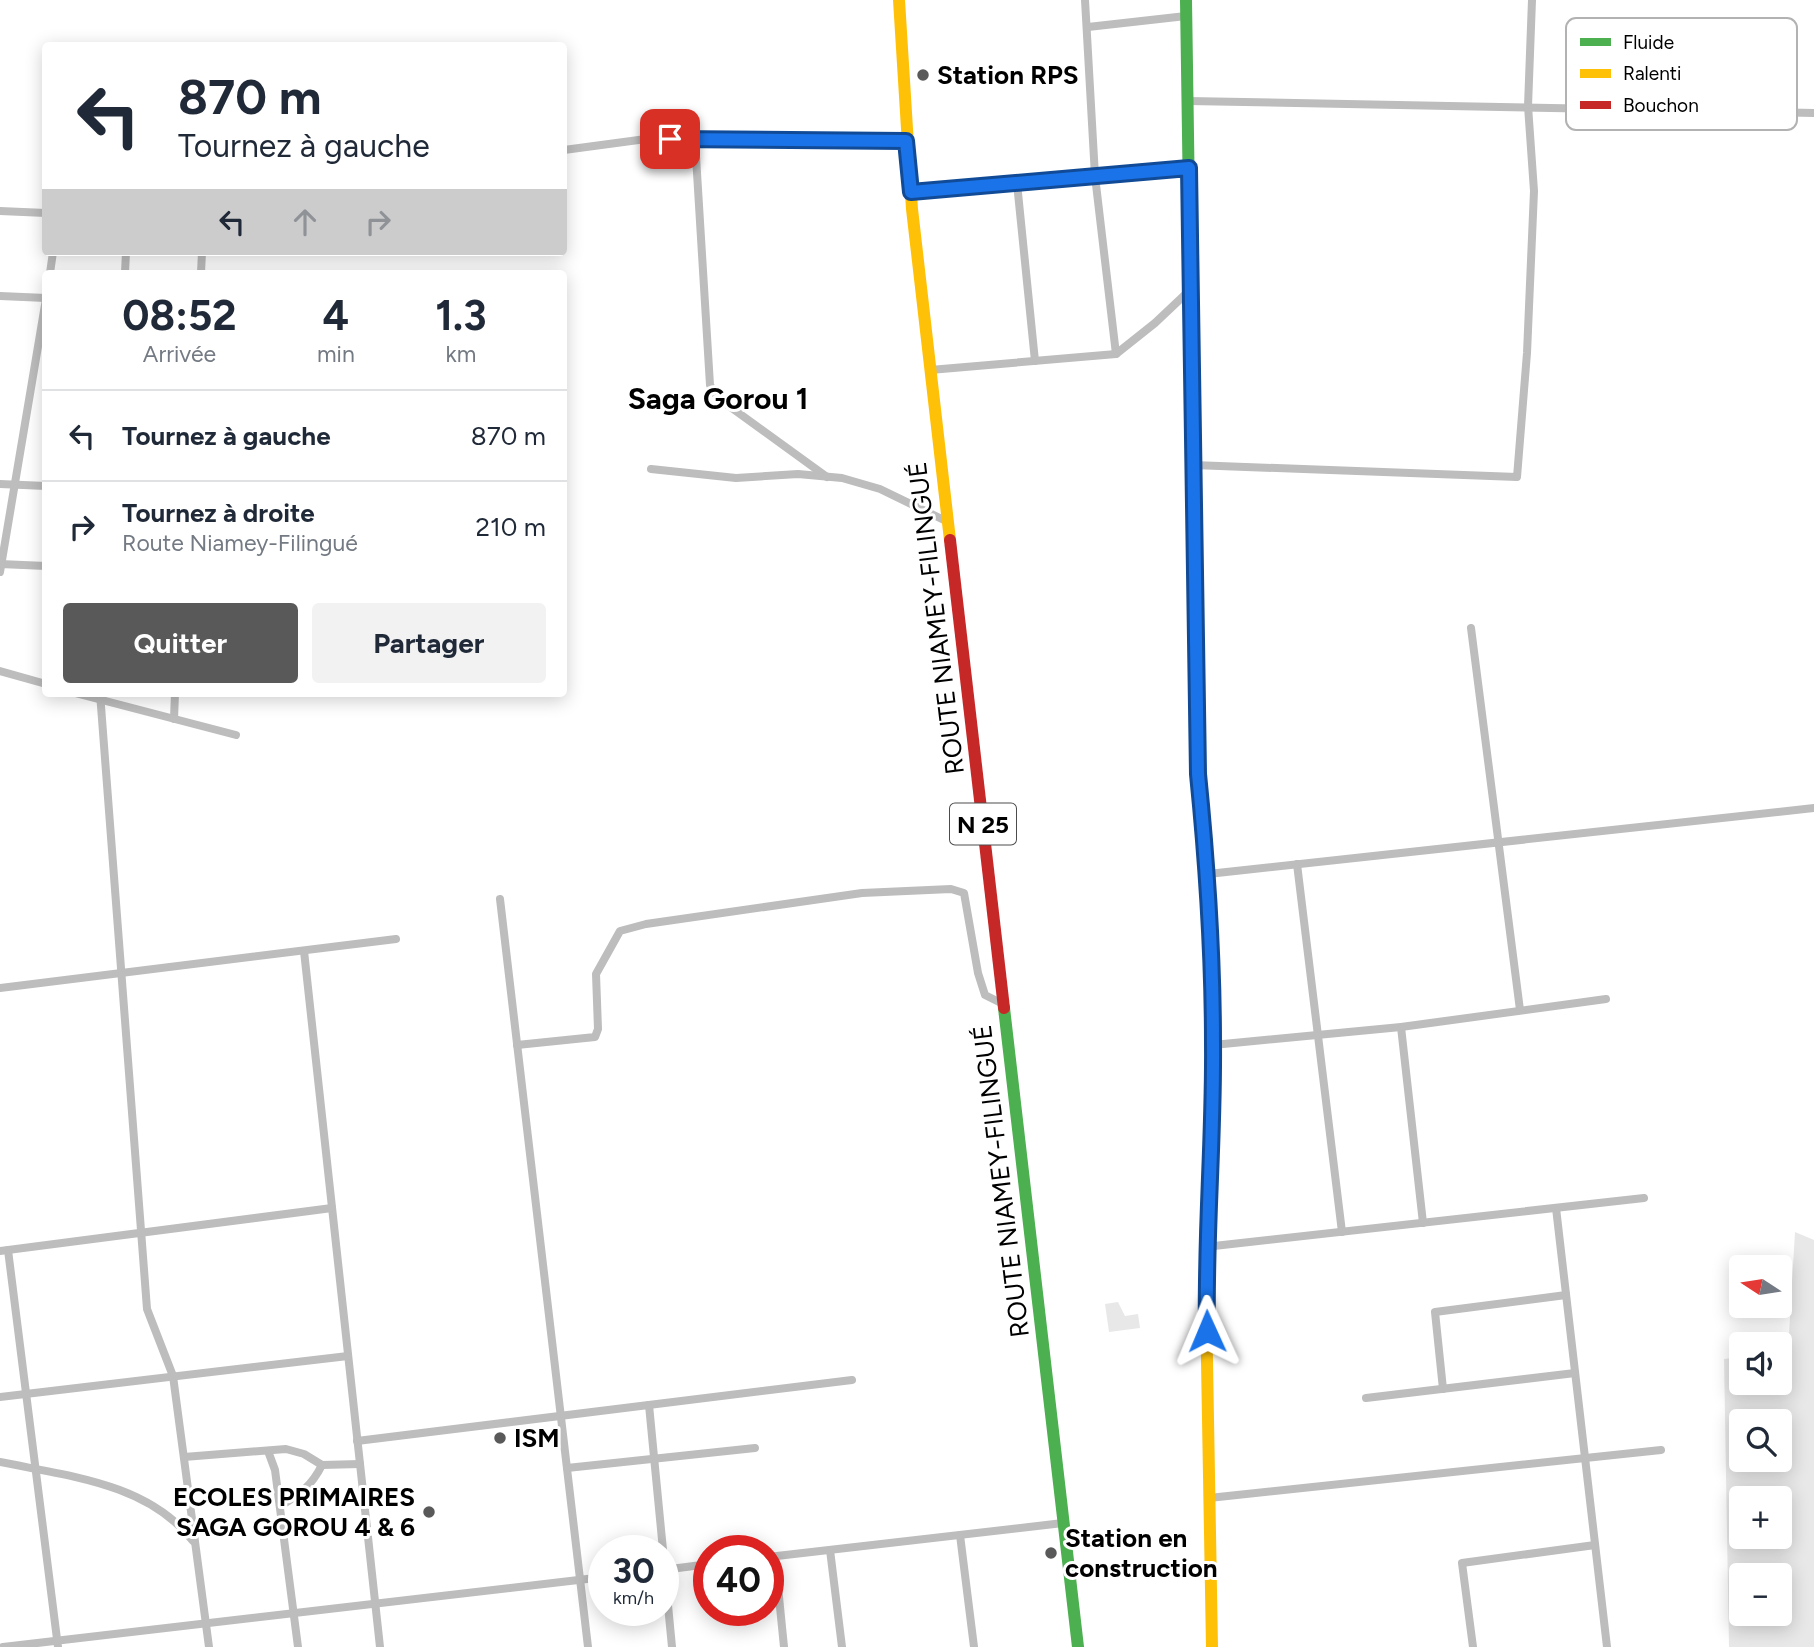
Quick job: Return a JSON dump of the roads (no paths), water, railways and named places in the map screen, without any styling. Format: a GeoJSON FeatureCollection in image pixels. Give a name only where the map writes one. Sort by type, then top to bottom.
{"type":"FeatureCollection","features":[{"type":"Feature","properties":{"kind":"main road","name":"ROUTE NIAMEY-FILINGUÉ"},"geometry":{"type":"LineString","coordinates":[[899,0],[906,141],[930,370],[1078,1647]]}},
{"type":"Feature","properties":{"kind":"main road"},"geometry":{"type":"LineString","coordinates":[[1186,0],[1198,774],[1208,874],[1213,1045],[1205,1247],[1212,1647]]}},
{"type":"Feature","properties":{"kind":"street"},"geometry":{"type":"LineString","coordinates":[[1085,0],[1095,176],[1116,354]]}},
{"type":"Feature","properties":{"kind":"street"},"geometry":{"type":"LineString","coordinates":[[1193,465],[1517,477],[1527,353],[1534,191],[1528,106],[1532,0]]}},
{"type":"Feature","properties":{"kind":"street"},"geometry":{"type":"LineString","coordinates":[[1088,27],[1186,16]]}},
{"type":"Feature","properties":{"kind":"street"},"geometry":{"type":"LineString","coordinates":[[1188,100],[1566,107]]}},
{"type":"Feature","properties":{"kind":"street"},"geometry":{"type":"LineString","coordinates":[[567,150],[646,139],[906,141]]}},
{"type":"Feature","properties":{"kind":"street"},"geometry":{"type":"LineString","coordinates":[[695,139],[710,385],[718,398],[827,477]]}},
{"type":"Feature","properties":{"kind":"street"},"geometry":{"type":"LineString","coordinates":[[911,192],[1189,168]]}},
{"type":"Feature","properties":{"kind":"street"},"geometry":{"type":"LineString","coordinates":[[1017,183],[1035,361]]}},
{"type":"Feature","properties":{"kind":"street"},"geometry":{"type":"LineString","coordinates":[[0,211],[42,213]]}},
{"type":"Feature","properties":{"kind":"street"},"geometry":{"type":"LineString","coordinates":[[930,370],[1116,354],[1155,323],[1191,289]]}},
{"type":"Feature","properties":{"kind":"street"},"geometry":{"type":"LineString","coordinates":[[0,296],[42,298]]}},
{"type":"Feature","properties":{"kind":"street"},"geometry":{"type":"LineString","coordinates":[[42,322],[0,567],[42,566]]}},
{"type":"Feature","properties":{"kind":"street"},"geometry":{"type":"LineString","coordinates":[[651,469],[736,478],[798,474],[827,477],[880,489],[948,522]]}},
{"type":"Feature","properties":{"kind":"street"},"geometry":{"type":"LineString","coordinates":[[0,484],[42,486]]}},
{"type":"Feature","properties":{"kind":"street"},"geometry":{"type":"LineString","coordinates":[[1471,628],[1520,1010]]}},
{"type":"Feature","properties":{"kind":"street"},"geometry":{"type":"LineString","coordinates":[[0,671],[42,683]]}},
{"type":"Feature","properties":{"kind":"street"},"geometry":{"type":"LineString","coordinates":[[209,1647],[173,1376],[147,1309],[100,697],[236,735]]}},
{"type":"Feature","properties":{"kind":"street"},"geometry":{"type":"LineString","coordinates":[[174,719],[175,697]]}},
{"type":"Feature","properties":{"kind":"street"},"geometry":{"type":"LineString","coordinates":[[1208,874],[1814,808]]}},
{"type":"Feature","properties":{"kind":"street"},"geometry":{"type":"LineString","coordinates":[[1297,864],[1342,1232]]}},
{"type":"Feature","properties":{"kind":"street"},"geometry":{"type":"LineString","coordinates":[[517,1045],[594,1038],[598,1029],[596,974],[620,931],[646,924],[862,893],[951,889],[964,894],[978,973],[985,995],[1003,1004]]}},
{"type":"Feature","properties":{"kind":"street"},"geometry":{"type":"LineString","coordinates":[[500,899],[588,1647]]}},
{"type":"Feature","properties":{"kind":"street"},"geometry":{"type":"LineString","coordinates":[[0,989],[396,939]]}},
{"type":"Feature","properties":{"kind":"street"},"geometry":{"type":"LineString","coordinates":[[304,951],[380,1647]]}},
{"type":"Feature","properties":{"kind":"street"},"geometry":{"type":"LineString","coordinates":[[1213,1045],[1401,1027],[1606,999]]}},
{"type":"Feature","properties":{"kind":"street"},"geometry":{"type":"LineString","coordinates":[[1401,1027],[1423,1223]]}},
{"type":"Feature","properties":{"kind":"street"},"geometry":{"type":"LineString","coordinates":[[1205,1247],[1644,1198]]}},
{"type":"Feature","properties":{"kind":"street"},"geometry":{"type":"LineString","coordinates":[[58,1644],[26,1394],[4,1251],[332,1208]]}},
{"type":"Feature","properties":{"kind":"street"},"geometry":{"type":"LineString","coordinates":[[1556,1208],[1607,1647]]}},
{"type":"Feature","properties":{"kind":"street"},"geometry":{"type":"LineString","coordinates":[[1443,1388],[1435,1312],[1566,1295]]}},
{"type":"Feature","properties":{"kind":"street"},"geometry":{"type":"LineString","coordinates":[[0,1397],[348,1356]]}},
{"type":"Feature","properties":{"kind":"street"},"geometry":{"type":"LineString","coordinates":[[1366,1398],[1575,1373]]}},
{"type":"Feature","properties":{"kind":"street"},"geometry":{"type":"LineString","coordinates":[[358,1441],[852,1380]]}},
{"type":"Feature","properties":{"kind":"street"},"geometry":{"type":"LineString","coordinates":[[649,1405],[661,1535]]}},
{"type":"Feature","properties":{"kind":"street"},"geometry":{"type":"LineString","coordinates":[[567,1468],[755,1448]]}},
{"type":"Feature","properties":{"kind":"street"},"geometry":{"type":"LineString","coordinates":[[184,1457],[286,1449],[304,1454],[322,1465],[360,1464]]}},
{"type":"Feature","properties":{"kind":"street"},"geometry":{"type":"LineString","coordinates":[[1209,1498],[1661,1450]]}},
{"type":"Feature","properties":{"kind":"street"},"geometry":{"type":"LineString","coordinates":[[268,1451],[275,1469],[298,1647]]}},
{"type":"Feature","properties":{"kind":"street"},"geometry":{"type":"LineString","coordinates":[[0,1462],[79,1476],[151,1504],[180,1523],[195,1544]]}},
{"type":"Feature","properties":{"kind":"street"},"geometry":{"type":"LineString","coordinates":[[280,1506],[298,1496],[313,1482],[322,1465]]}},
{"type":"Feature","properties":{"kind":"street"},"geometry":{"type":"LineString","coordinates":[[784,1555],[1063,1523]]}},
{"type":"Feature","properties":{"kind":"street"},"geometry":{"type":"LineString","coordinates":[[961,1535],[974,1647]]}},
{"type":"Feature","properties":{"kind":"street"},"geometry":{"type":"LineString","coordinates":[[1473,1647],[1462,1563],[1595,1545]]}},
{"type":"Feature","properties":{"kind":"street"},"geometry":{"type":"LineString","coordinates":[[830,1550],[842,1647]]}},
{"type":"Feature","properties":{"kind":"street"},"geometry":{"type":"LineString","coordinates":[[3,1647],[58,1644],[206,1623],[588,1578]]}},
{"type":"Feature","properties":{"kind":"street"},"geometry":{"type":"LineString","coordinates":[[670,1626],[672,1647]]}},
{"type":"Feature","properties":{"kind":"street"},"geometry":{"type":"LineString","coordinates":[[781,1626],[784,1647]]}},
{"type":"Feature","properties":{"kind":"place","name":"Station RPS"},"geometry":{"type":"Point","coordinates":[923,75]}},
{"type":"Feature","properties":{"kind":"place","name":"ISM"},"geometry":{"type":"Point","coordinates":[500,1438]}},
{"type":"Feature","properties":{"kind":"place","name":"ECOLES PRIMAIRES SAGA GOROU 4 & 6"},"geometry":{"type":"Point","coordinates":[429,1512]}},
{"type":"Feature","properties":{"kind":"place","name":"Station en construction"},"geometry":{"type":"Point","coordinates":[1051,1553]}},
{"type":"Feature","properties":{"kind":"district","name":"Saga Gorou 1"},"geometry":{"type":"Point","coordinates":[718,398]}}]}
